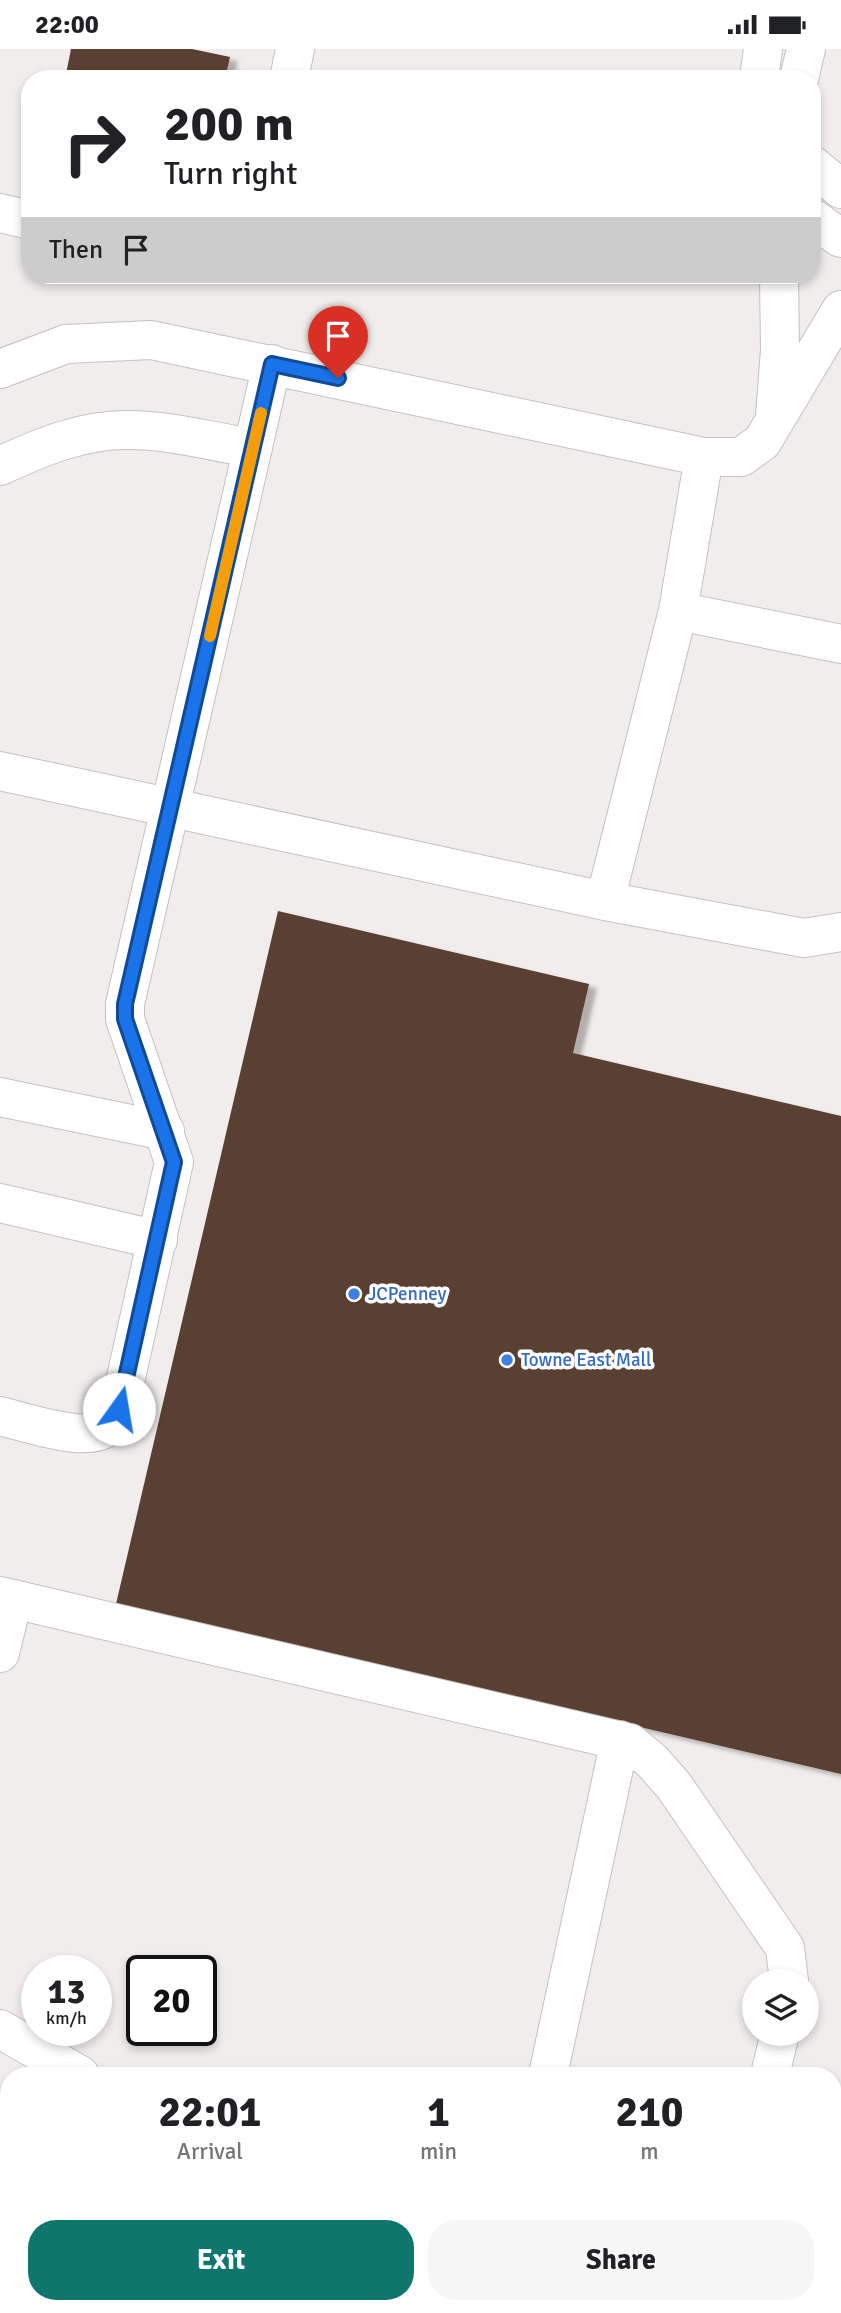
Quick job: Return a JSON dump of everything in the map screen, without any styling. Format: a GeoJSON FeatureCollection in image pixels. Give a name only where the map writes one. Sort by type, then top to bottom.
{"type":"FeatureCollection","features":[{"type":"Feature","properties":{"kind":"lane"},"geometry":{"type":"LineString","coordinates":[[291,70],[295,49]]}},
{"type":"Feature","properties":{"kind":"lane"},"geometry":{"type":"LineString","coordinates":[[760,70],[764,49]]}},
{"type":"Feature","properties":{"kind":"lane"},"geometry":{"type":"LineString","coordinates":[[801,70],[806,49]]}},
{"type":"Feature","properties":{"kind":"lane"},"geometry":{"type":"LineString","coordinates":[[821,172],[841,189]]}},
{"type":"Feature","properties":{"kind":"lane"},"geometry":{"type":"LineString","coordinates":[[0,213],[21,218]]}},
{"type":"Feature","properties":{"kind":"lane"},"geometry":{"type":"LineString","coordinates":[[821,224],[841,238]]}},
{"type":"Feature","properties":{"kind":"lane"},"geometry":{"type":"LineString","coordinates":[[774,423],[780,350],[779,284]]}},
{"type":"Feature","properties":{"kind":"lane"},"geometry":{"type":"LineString","coordinates":[[0,369],[66,344],[151,340],[704,457],[741,457],[762,442],[841,310]]}},
{"type":"Feature","properties":{"kind":"lane"},"geometry":{"type":"LineString","coordinates":[[0,1416],[77,1433],[100,1432],[112,1423],[119,1409],[159,1240],[174,1162],[125,1019],[125,1004],[272,364]]}},
{"type":"Feature","properties":{"kind":"lane"},"geometry":{"type":"LineString","coordinates":[[0,466],[41,447],[108,431],[132,430],[253,448]]}},
{"type":"Feature","properties":{"kind":"lane"},"geometry":{"type":"LineString","coordinates":[[605,901],[678,611],[704,457]]}},
{"type":"Feature","properties":{"kind":"lane"},"geometry":{"type":"LineString","coordinates":[[678,611],[841,644]]}},
{"type":"Feature","properties":{"kind":"lane"},"geometry":{"type":"LineString","coordinates":[[0,771],[605,901],[804,938],[841,932]]}},
{"type":"Feature","properties":{"kind":"lane"},"geometry":{"type":"LineString","coordinates":[[0,1097],[165,1131]]}},
{"type":"Feature","properties":{"kind":"lane"},"geometry":{"type":"LineString","coordinates":[[0,1203],[159,1240]]}},
{"type":"Feature","properties":{"kind":"lane"},"geometry":{"type":"LineString","coordinates":[[0,1653],[6,1597],[631,1743],[652,1761],[709,1836],[785,1948],[788,1969]]}},
{"type":"Feature","properties":{"kind":"lane"},"geometry":{"type":"LineString","coordinates":[[550,2067],[620,1740]]}},
{"type":"Feature","properties":{"kind":"lane"},"geometry":{"type":"LineString","coordinates":[[0,2029],[66,2067]]}},
{"type":"Feature","properties":{"kind":"lane"},"geometry":{"type":"LineString","coordinates":[[773,2067],[777,2046]]}},
{"type":"Feature","properties":{"kind":"building"},"geometry":{"type":"Polygon","coordinates":[[[71,49],[192,49],[230,57],[227,70],[67,70],[71,49]]]}},
{"type":"Feature","properties":{"kind":"building","name":"Towne East Mall"},"geometry":{"type":"Polygon","coordinates":[[[278,911],[589,984],[573,1053],[841,1116],[841,1774],[116,1604],[278,911]]]}},
{"type":"Feature","properties":{"kind":"slow traffic"},"geometry":{"type":"LineString","coordinates":[[210,636],[261,413]]}},
{"type":"Feature","properties":{"kind":"place","name":"JCPenney"},"geometry":{"type":"Point","coordinates":[354,1294]}},
{"type":"Feature","properties":{"kind":"place","name":"Towne East Mall"},"geometry":{"type":"Point","coordinates":[507,1360]}},
{"type":"Feature","properties":{"kind":"route"},"geometry":{"type":"LineString","coordinates":[[119,1409],[170,1190],[174,1162],[125,1019],[125,1004],[272,364],[338,378]]}}]}
